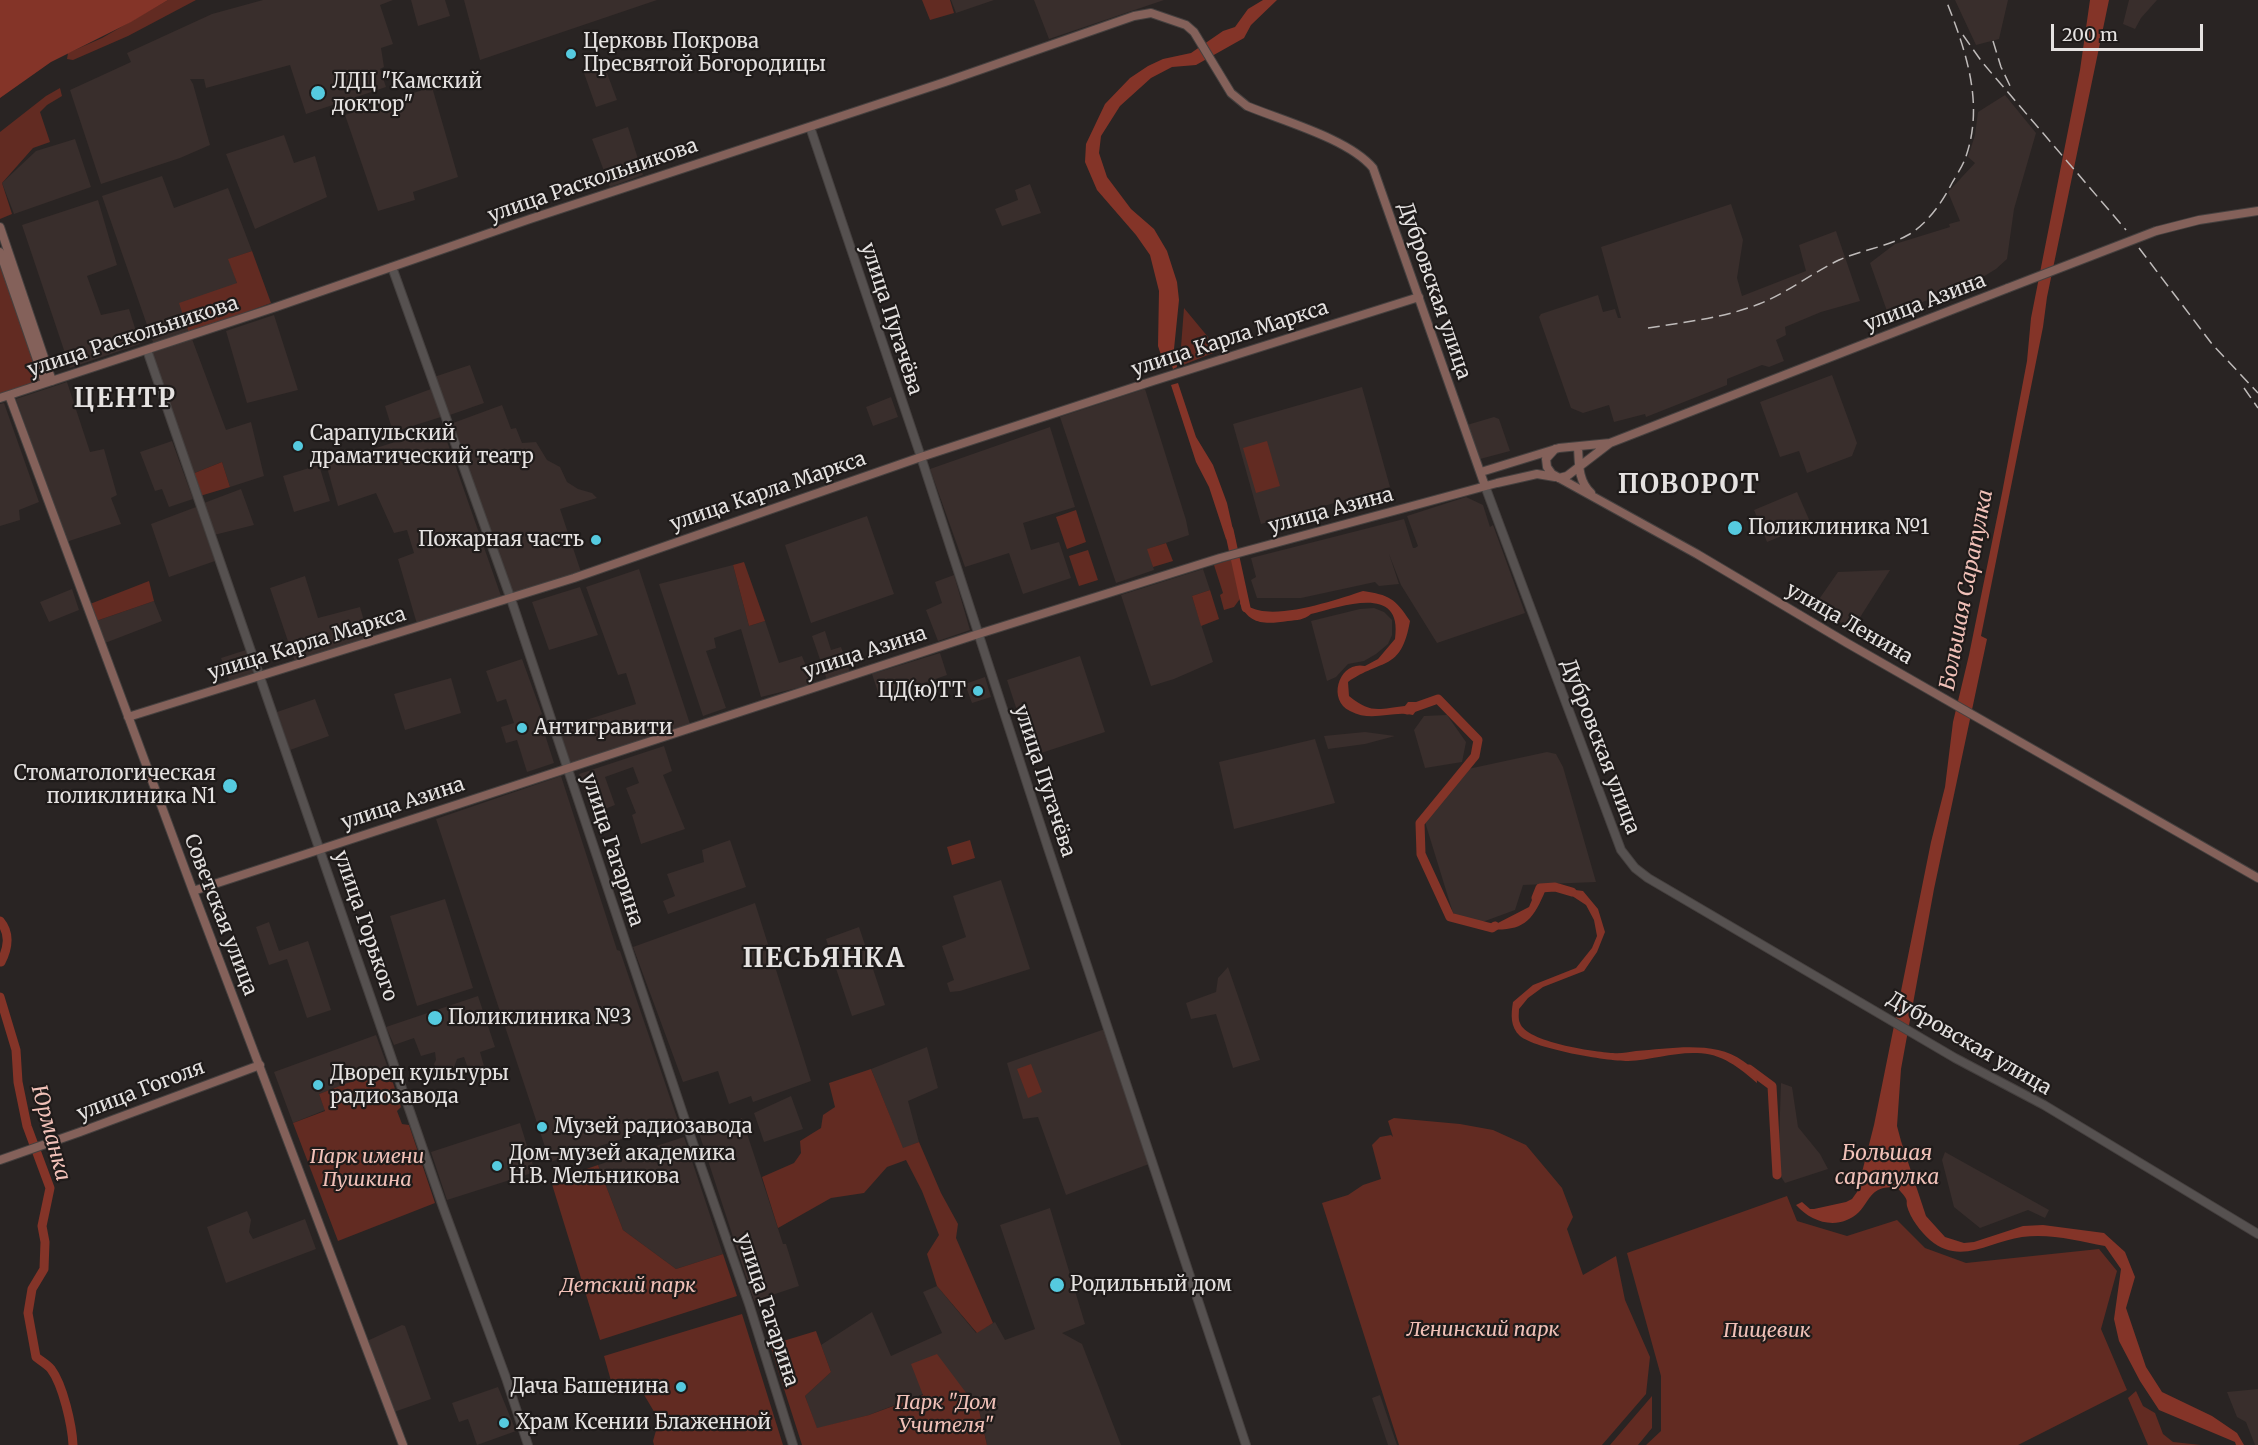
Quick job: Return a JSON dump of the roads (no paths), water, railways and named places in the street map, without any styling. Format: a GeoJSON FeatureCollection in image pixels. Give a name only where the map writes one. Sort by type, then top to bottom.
{"type":"FeatureCollection","features":[{"type":"Feature","properties":{"kind":"main road","name":"улица Раскольникова"},"geometry":{"type":"LineString","coordinates":[[0,399],[1134,16],[1150,13],[1167,17],[1186,25],[1196,35]]}},
{"type":"Feature","properties":{"kind":"main road","name":"Дубровская улица"},"geometry":{"type":"LineString","coordinates":[[1196,35],[1231,93],[1247,106],[1330,140],[1366,160],[1377,178],[1485,486]]}},
{"type":"Feature","properties":{"kind":"main road","name":"улица Азина"},"geometry":{"type":"LineString","coordinates":[[1481,472],[1559,448],[1610,444],[2156,231],[2199,220],[2258,211]]}},
{"type":"Feature","properties":{"kind":"main road"},"geometry":{"type":"LineString","coordinates":[[0,227],[48,382]]}},
{"type":"Feature","properties":{"kind":"main road"},"geometry":{"type":"LineString","coordinates":[[0,252],[48,382]]}},
{"type":"Feature","properties":{"kind":"main road","name":"улица Карла Маркса"},"geometry":{"type":"LineString","coordinates":[[128,717],[592,572],[921,457],[1419,297]]}},
{"type":"Feature","properties":{"kind":"main road","name":"Советская улица"},"geometry":{"type":"LineString","coordinates":[[9,395],[193,891],[403,1445]]}},
{"type":"Feature","properties":{"kind":"main road","name":"улица Азина"},"geometry":{"type":"LineString","coordinates":[[1571,474],[1610,444]]}},
{"type":"Feature","properties":{"kind":"main road","name":"улица Ленина"},"geometry":{"type":"LineString","coordinates":[[1578,447],[1583,486],[1611,506]]}},
{"type":"Feature","properties":{"kind":"main road"},"geometry":{"type":"LineString","coordinates":[[1559,448],[1570,451],[1575,458],[1575,466],[1571,474],[1557,477],[1549,471],[1546,463],[1548,455],[1559,448]]}},
{"type":"Feature","properties":{"kind":"main road","name":"улица Азина"},"geometry":{"type":"LineString","coordinates":[[193,891],[979,634],[1220,558],[1529,475],[1545,474],[1557,477]]}},
{"type":"Feature","properties":{"kind":"main road","name":"улица Ленина"},"geometry":{"type":"LineString","coordinates":[[1557,477],[1697,554],[2258,878]]}},
{"type":"Feature","properties":{"kind":"main road","name":"улица Гоголя"},"geometry":{"type":"LineString","coordinates":[[0,1160],[260,1065]]}},
{"type":"Feature","properties":{"kind":"street","name":"улица Пугачёва"},"geometry":{"type":"LineString","coordinates":[[810,127],[1246,1445]]}},
{"type":"Feature","properties":{"kind":"street","name":"улица Гагарина"},"geometry":{"type":"LineString","coordinates":[[392,267],[568,768],[683,1115],[749,1304],[793,1445]]}},
{"type":"Feature","properties":{"kind":"street","name":"улица Горького"},"geometry":{"type":"LineString","coordinates":[[147,350],[321,848],[443,1207],[506,1378],[528,1445]]}},
{"type":"Feature","properties":{"kind":"street","name":"Дубровская улица"},"geometry":{"type":"LineString","coordinates":[[1485,486],[1621,850],[1635,868],[1648,878],[1955,1058],[2043,1105],[2258,1234]]}},
{"type":"Feature","properties":{"kind":"water"},"geometry":{"type":"Polygon","coordinates":[[[0,0],[168,0],[131,22],[51,62],[0,98],[0,0]]]}},
{"type":"Feature","properties":{"kind":"water"},"geometry":{"type":"Polygon","coordinates":[[[1263,0],[1277,0],[1251,25],[1244,38],[1196,65],[1172,67],[1151,78],[1120,106],[1101,136],[1099,153],[1107,177],[1131,209],[1154,229],[1167,251],[1177,282],[1179,300],[1174,349],[1177,367],[1173,369],[1169,356],[1161,355],[1158,346],[1159,291],[1150,255],[1097,190],[1085,162],[1086,144],[1105,104],[1130,78],[1163,59],[1191,53],[1223,31],[1235,27],[1248,9],[1263,0]]]}},
{"type":"Feature","properties":{"kind":"water","name":"Большая сарапулка"},"geometry":{"type":"Polygon","coordinates":[[[2090,0],[2109,0],[2047,297],[2043,327],[1981,636],[1987,639],[1934,889],[1901,1069],[1897,1126],[1926,1216],[1945,1237],[1964,1243],[1974,1242],[2023,1226],[2043,1225],[2104,1233],[2125,1252],[2135,1277],[2126,1308],[2146,1367],[2162,1392],[2212,1416],[2237,1433],[2244,1445],[2236,1445],[2235,1442],[2159,1410],[2140,1381],[2119,1341],[2114,1319],[2121,1269],[2105,1246],[2064,1238],[2032,1236],[2010,1239],[1976,1250],[1953,1251],[1941,1247],[1923,1233],[1913,1220],[1908,1211],[1907,1201],[1897,1187],[1878,1190],[1851,1218],[1834,1223],[1818,1220],[1796,1205],[1802,1202],[1810,1209],[1814,1209],[1852,1199],[1857,1192],[1874,1125],[1931,842],[1945,787],[1953,722],[2002,493],[2027,361],[2031,318],[2080,70],[2090,0]]]}},
{"type":"Feature","properties":{"kind":"water"},"geometry":{"type":"Polygon","coordinates":[[[1178,383],[1196,437],[1213,465],[1227,503],[1236,543],[1226,539],[1209,487],[1196,462],[1171,385],[1178,383]]]}},
{"type":"Feature","properties":{"kind":"water"},"geometry":{"type":"Polygon","coordinates":[[[1363,591],[1391,599],[1410,621],[1401,649],[1388,662],[1348,682],[1349,696],[1363,706],[1375,709],[1405,706],[1408,702],[1422,702],[1413,715],[1366,716],[1350,711],[1339,698],[1339,682],[1343,674],[1356,666],[1365,666],[1378,659],[1395,639],[1395,622],[1390,610],[1368,603],[1353,604],[1311,614],[1300,619],[1266,623],[1248,616],[1240,603],[1242,598],[1246,597],[1248,606],[1259,610],[1288,611],[1363,591]]]}},
{"type":"Feature","properties":{"kind":"water"},"geometry":{"type":"Polygon","coordinates":[[[1537,888],[1546,889],[1536,910],[1524,923],[1509,929],[1485,929],[1486,923],[1496,924],[1529,907],[1537,888]]]}},
{"type":"Feature","properties":{"kind":"water"},"geometry":{"type":"Polygon","coordinates":[[[1560,888],[1583,891],[1598,909],[1605,932],[1597,952],[1584,971],[1543,987],[1528,998],[1519,1009],[1519,1021],[1525,1030],[1547,1041],[1604,1052],[1618,1053],[1691,1047],[1719,1050],[1749,1065],[1755,1073],[1757,1083],[1730,1062],[1706,1054],[1688,1053],[1628,1061],[1588,1057],[1555,1050],[1520,1036],[1513,1024],[1513,1002],[1533,985],[1576,968],[1592,948],[1597,936],[1594,920],[1586,905],[1560,888]]]}},
{"type":"Feature","properties":{"kind":"waterway","name":"Большая Сарапулка"},"geometry":{"type":"LineString","coordinates":[[1229,530],[1246,608]]}},
{"type":"Feature","properties":{"kind":"waterway","name":"Большая Сарапулка"},"geometry":{"type":"LineString","coordinates":[[1407,710],[1438,699],[1478,740],[1475,756],[1420,823],[1421,854],[1450,917],[1492,928],[1495,926]]}},
{"type":"Feature","properties":{"kind":"waterway","name":"Большая Сарапулка"},"geometry":{"type":"LineString","coordinates":[[1536,898],[1540,888],[1555,887],[1572,892]]}},
{"type":"Feature","properties":{"kind":"waterway","name":"Юрманка"},"geometry":{"type":"LineString","coordinates":[[0,921],[7,936],[1,962]]}},
{"type":"Feature","properties":{"kind":"waterway","name":"Юрманка"},"geometry":{"type":"LineString","coordinates":[[0,997],[16,1050],[18,1082],[27,1126],[50,1188],[42,1226],[45,1242],[44,1269],[32,1289],[28,1313],[36,1357],[51,1369],[63,1395],[73,1445]]}},
{"type":"Feature","properties":{"kind":"waterway","name":"Большая Сарапулка"},"geometry":{"type":"LineString","coordinates":[[1749,1069],[1772,1086],[1777,1175]]}},
{"type":"Feature","properties":{"kind":"railway"},"geometry":{"type":"LineString","coordinates":[[1648,328],[1718,316],[1759,304],[1839,260],[1883,246],[1908,235],[1928,219],[1944,198],[1964,162],[1971,139],[1973,119],[1973,98],[1966,58],[1946,0]]}},
{"type":"Feature","properties":{"kind":"railway"},"geometry":{"type":"LineString","coordinates":[[1963,35],[1982,62],[2126,230]]}},
{"type":"Feature","properties":{"kind":"railway"},"geometry":{"type":"LineString","coordinates":[[1993,41],[2001,67],[2012,90]]}},
{"type":"Feature","properties":{"kind":"railway"},"geometry":{"type":"LineString","coordinates":[[2139,248],[2212,344],[2258,393]]}},
{"type":"Feature","properties":{"kind":"railway"},"geometry":{"type":"LineString","coordinates":[[2244,388],[2258,408]]}},
{"type":"Feature","properties":{"kind":"place","name":"Церковь Покрова Пресвятой Богородицы"},"geometry":{"type":"Point","coordinates":[571,54]}},
{"type":"Feature","properties":{"kind":"place","name":"ЛДЦ \"Камский доктор\""},"geometry":{"type":"Point","coordinates":[318,93]}},
{"type":"Feature","properties":{"kind":"place","name":"Сарапульский драматический театр"},"geometry":{"type":"Point","coordinates":[298,446]}},
{"type":"Feature","properties":{"kind":"place","name":"Поликлиника №1"},"geometry":{"type":"Point","coordinates":[1735,528]}},
{"type":"Feature","properties":{"kind":"place","name":"Пожарная часть"},"geometry":{"type":"Point","coordinates":[596,540]}},
{"type":"Feature","properties":{"kind":"place","name":"ЦД(ю)ТТ"},"geometry":{"type":"Point","coordinates":[978,691]}},
{"type":"Feature","properties":{"kind":"place","name":"Антигравити"},"geometry":{"type":"Point","coordinates":[522,728]}},
{"type":"Feature","properties":{"kind":"place","name":"Стоматологическая поликлиника N1"},"geometry":{"type":"Point","coordinates":[230,786]}},
{"type":"Feature","properties":{"kind":"place","name":"Поликлиника №3"},"geometry":{"type":"Point","coordinates":[435,1018]}},
{"type":"Feature","properties":{"kind":"place","name":"Дворец культуры радиозавода"},"geometry":{"type":"Point","coordinates":[318,1085]}},
{"type":"Feature","properties":{"kind":"place","name":"Музей радиозавода"},"geometry":{"type":"Point","coordinates":[542,1127]}},
{"type":"Feature","properties":{"kind":"place","name":"Дом-музей академика Н.В. Мельникова"},"geometry":{"type":"Point","coordinates":[497,1166]}},
{"type":"Feature","properties":{"kind":"place","name":"Родильный дом"},"geometry":{"type":"Point","coordinates":[1057,1285]}},
{"type":"Feature","properties":{"kind":"place","name":"Дача Башенина"},"geometry":{"type":"Point","coordinates":[681,1387]}},
{"type":"Feature","properties":{"kind":"place","name":"Храм Ксении Блаженной"},"geometry":{"type":"Point","coordinates":[504,1423]}},
{"type":"Feature","properties":{"kind":"district","name":"ЦЕНТР"},"geometry":{"type":"Point","coordinates":[125,400]}},
{"type":"Feature","properties":{"kind":"district","name":"ПОВОРОТ"},"geometry":{"type":"Point","coordinates":[1689,486]}},
{"type":"Feature","properties":{"kind":"district","name":"ПЕСЬЯНКА"},"geometry":{"type":"Point","coordinates":[824,960]}},
{"type":"Feature","properties":{"kind":"park label","name":"Парк имени Пушкина"},"geometry":{"type":"Point","coordinates":[367,1168]}},
{"type":"Feature","properties":{"kind":"park label","name":"Детский парк"},"geometry":{"type":"Point","coordinates":[628,1286]}},
{"type":"Feature","properties":{"kind":"park label","name":"Ленинский парк"},"geometry":{"type":"Point","coordinates":[1483,1330]}},
{"type":"Feature","properties":{"kind":"park label","name":"Пищевик"},"geometry":{"type":"Point","coordinates":[1767,1331]}},
{"type":"Feature","properties":{"kind":"park label","name":"Парк \"Дом Учителя\""},"geometry":{"type":"Point","coordinates":[946,1414]}}]}
